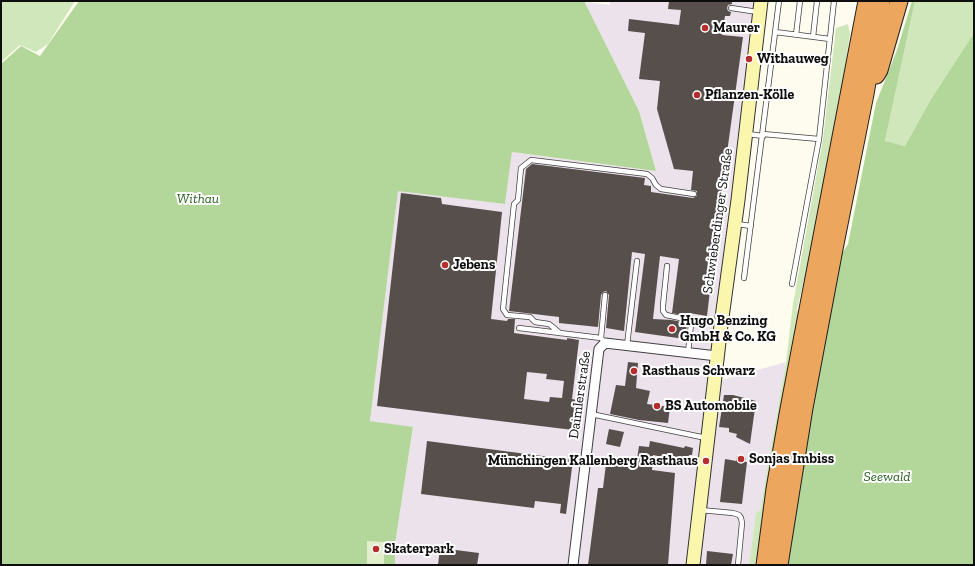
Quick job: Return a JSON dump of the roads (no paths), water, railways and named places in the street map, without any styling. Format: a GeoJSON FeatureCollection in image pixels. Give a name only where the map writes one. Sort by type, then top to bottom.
{"type":"FeatureCollection","features":[{"type":"Feature","properties":{"kind":"highway"},"geometry":{"type":"LineString","coordinates":[[846,116],[844,90],[856,1]]}},
{"type":"Feature","properties":{"kind":"highway"},"geometry":{"type":"LineString","coordinates":[[765,565],[775,489],[867,1]]}},
{"type":"Feature","properties":{"kind":"highway"},"geometry":{"type":"LineString","coordinates":[[779,565],[804,408],[865,94],[881,1]]}},
{"type":"Feature","properties":{"kind":"highway"},"geometry":{"type":"LineString","coordinates":[[865,94],[879,70],[899,1]]}},
{"type":"Feature","properties":{"kind":"street","name":"Schwieberdinger Straße"},"geometry":{"type":"LineString","coordinates":[[693,565],[717,356],[735,223],[761,6]]}},
{"type":"Feature","properties":{"kind":"street","name":"Daimlerstraße"},"geometry":{"type":"LineString","coordinates":[[573,565],[599,350],[603,341],[717,356]]}},
{"type":"Feature","properties":{"kind":"lane"},"geometry":{"type":"LineString","coordinates":[[744,278],[779,1]]}},
{"type":"Feature","properties":{"kind":"lane"},"geometry":{"type":"LineString","coordinates":[[796,35],[800,1]]}},
{"type":"Feature","properties":{"kind":"lane"},"geometry":{"type":"LineString","coordinates":[[813,37],[817,1]]}},
{"type":"Feature","properties":{"kind":"lane"},"geometry":{"type":"LineString","coordinates":[[792,284],[819,139],[834,1]]}},
{"type":"Feature","properties":{"kind":"lane"},"geometry":{"type":"LineString","coordinates":[[731,8],[761,6]]}},
{"type":"Feature","properties":{"kind":"lane"},"geometry":{"type":"LineString","coordinates":[[775,32],[830,39]]}},
{"type":"Feature","properties":{"kind":"lane"},"geometry":{"type":"LineString","coordinates":[[746,134],[819,139]]}},
{"type":"Feature","properties":{"kind":"lane"},"geometry":{"type":"LineString","coordinates":[[560,333],[549,324],[534,322],[530,318],[507,315],[503,310],[514,204],[518,200],[521,168],[530,160],[647,174],[661,189],[694,194]]}},
{"type":"Feature","properties":{"kind":"lane"},"geometry":{"type":"LineString","coordinates":[[735,223],[751,226]]}},
{"type":"Feature","properties":{"kind":"lane"},"geometry":{"type":"LineString","coordinates":[[627,345],[637,261]]}},
{"type":"Feature","properties":{"kind":"lane"},"geometry":{"type":"LineString","coordinates":[[667,266],[663,311],[666,315],[690,320],[692,324],[688,353]]}},
{"type":"Feature","properties":{"kind":"lane"},"geometry":{"type":"LineString","coordinates":[[520,328],[560,333],[603,341],[605,295]]}},
{"type":"Feature","properties":{"kind":"lane"},"geometry":{"type":"LineString","coordinates":[[591,414],[708,438]]}},
{"type":"Feature","properties":{"kind":"lane"},"geometry":{"type":"LineString","coordinates":[[700,510],[733,513],[739,515],[742,523],[738,565]]}},
{"type":"Feature","properties":{"kind":"place","name":"Maurer"},"geometry":{"type":"Point","coordinates":[705,28]}},
{"type":"Feature","properties":{"kind":"place","name":"Withauweg"},"geometry":{"type":"Point","coordinates":[749,59]}},
{"type":"Feature","properties":{"kind":"place","name":"Pflanzen-Kölle"},"geometry":{"type":"Point","coordinates":[697,95]}},
{"type":"Feature","properties":{"kind":"place","name":"Jebens"},"geometry":{"type":"Point","coordinates":[445,265]}},
{"type":"Feature","properties":{"kind":"place","name":"Hugo Benzing GmbH & Co. KG"},"geometry":{"type":"Point","coordinates":[672,329]}},
{"type":"Feature","properties":{"kind":"place","name":"Rasthaus Schwarz"},"geometry":{"type":"Point","coordinates":[634,371]}},
{"type":"Feature","properties":{"kind":"place","name":"BS Automobile"},"geometry":{"type":"Point","coordinates":[657,406]}},
{"type":"Feature","properties":{"kind":"place","name":"Sonjas Imbiss"},"geometry":{"type":"Point","coordinates":[741,459]}},
{"type":"Feature","properties":{"kind":"place","name":"Münchingen Kallenberg Rasthaus"},"geometry":{"type":"Point","coordinates":[706,461]}},
{"type":"Feature","properties":{"kind":"place","name":"Skaterpark"},"geometry":{"type":"Point","coordinates":[376,549]}},
{"type":"Feature","properties":{"kind":"park label","name":"Withau"},"geometry":{"type":"Point","coordinates":[198,199]}},
{"type":"Feature","properties":{"kind":"park label","name":"Seewald"},"geometry":{"type":"Point","coordinates":[887,477]}}]}
